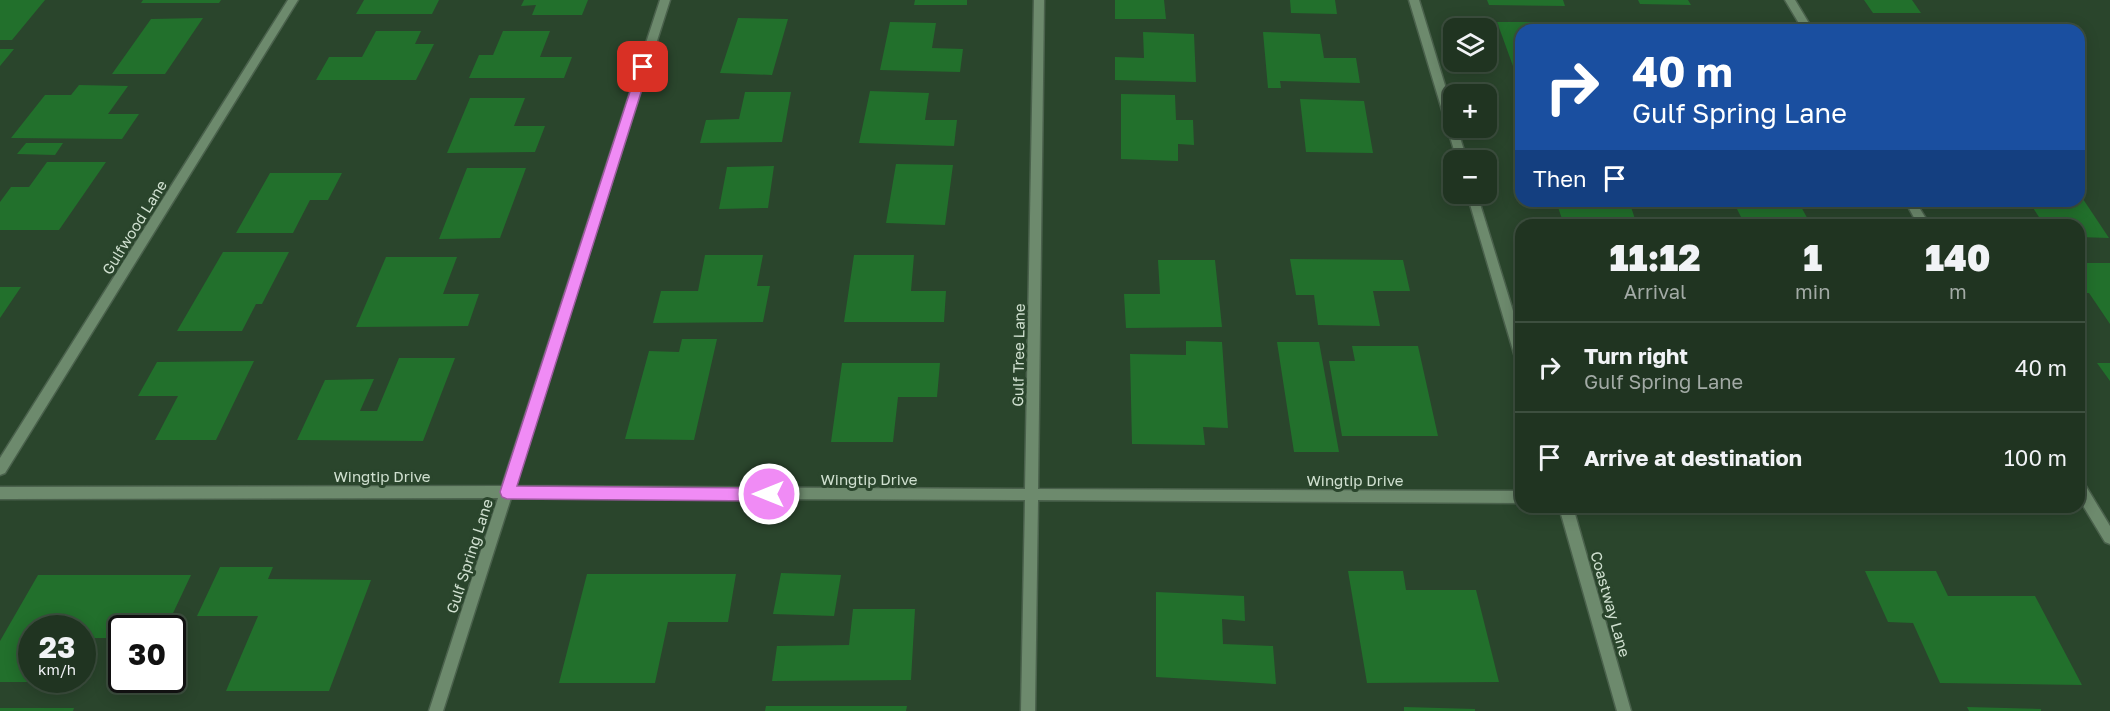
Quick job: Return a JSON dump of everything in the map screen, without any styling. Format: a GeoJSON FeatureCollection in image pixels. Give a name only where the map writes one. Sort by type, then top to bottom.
{"type":"FeatureCollection","features":[{"type":"Feature","properties":{"kind":"street","name":"Gulfwood Lane"},"geometry":{"type":"LineString","coordinates":[[0,469],[293,0]]}},
{"type":"Feature","properties":{"kind":"street","name":"Gulf Spring Lane"},"geometry":{"type":"LineString","coordinates":[[436,711],[665,0]]}},
{"type":"Feature","properties":{"kind":"street","name":"Gulf Tree Lane"},"geometry":{"type":"LineString","coordinates":[[1028,711],[1039,0]]}},
{"type":"Feature","properties":{"kind":"street"},"geometry":{"type":"LineString","coordinates":[[1414,0],[1459,150]]}},
{"type":"Feature","properties":{"kind":"street"},"geometry":{"type":"LineString","coordinates":[[1791,0],[1805,24]]}},
{"type":"Feature","properties":{"kind":"street"},"geometry":{"type":"LineString","coordinates":[[1475,204],[1515,337]]}},
{"type":"Feature","properties":{"kind":"street","name":"Wingtip Drive"},"geometry":{"type":"LineString","coordinates":[[0,493],[507,492],[1031,496],[1515,496]]}},
{"type":"Feature","properties":{"kind":"street"},"geometry":{"type":"LineString","coordinates":[[2085,498],[2110,538]]}},
{"type":"Feature","properties":{"kind":"street","name":"Coastway Lane"},"geometry":{"type":"LineString","coordinates":[[1568,513],[1624,711]]}},
{"type":"Feature","properties":{"kind":"building"},"geometry":{"type":"Polygon","coordinates":[[[0,0],[45,0],[12,40],[0,40],[0,0]]]}},
{"type":"Feature","properties":{"kind":"building"},"geometry":{"type":"Polygon","coordinates":[[[143,0],[221,0],[219,3],[141,3],[143,0]]]}},
{"type":"Feature","properties":{"kind":"building"},"geometry":{"type":"Polygon","coordinates":[[[364,0],[439,0],[432,14],[356,14],[364,0]]]}},
{"type":"Feature","properties":{"kind":"building"},"geometry":{"type":"Polygon","coordinates":[[[524,0],[588,0],[582,15],[532,15],[536,5],[521,6],[524,0]]]}},
{"type":"Feature","properties":{"kind":"building"},"geometry":{"type":"Polygon","coordinates":[[[915,0],[967,0],[967,5],[914,5],[915,0]]]}},
{"type":"Feature","properties":{"kind":"building"},"geometry":{"type":"Polygon","coordinates":[[[1115,0],[1164,0],[1166,19],[1115,19],[1115,0]]]}},
{"type":"Feature","properties":{"kind":"building"},"geometry":{"type":"Polygon","coordinates":[[[1290,0],[1335,0],[1337,14],[1291,13],[1290,0]]]}},
{"type":"Feature","properties":{"kind":"building"},"geometry":{"type":"Polygon","coordinates":[[[1487,0],[1563,0],[1565,6],[1489,5],[1487,0]]]}},
{"type":"Feature","properties":{"kind":"building"},"geometry":{"type":"Polygon","coordinates":[[[1638,0],[1688,0],[1691,5],[1640,4],[1638,0]]]}},
{"type":"Feature","properties":{"kind":"building"},"geometry":{"type":"Polygon","coordinates":[[[1864,0],[1912,0],[1921,13],[1873,13],[1864,0]]]}},
{"type":"Feature","properties":{"kind":"building"},"geometry":{"type":"Polygon","coordinates":[[[203,18],[165,74],[112,74],[151,19],[203,18]]]}},
{"type":"Feature","properties":{"kind":"building"},"geometry":{"type":"Polygon","coordinates":[[[738,18],[788,19],[772,75],[720,73],[738,18]]]}},
{"type":"Feature","properties":{"kind":"building"},"geometry":{"type":"Polygon","coordinates":[[[890,22],[936,23],[932,48],[963,49],[960,72],[880,70],[890,22]]]}},
{"type":"Feature","properties":{"kind":"building"},"geometry":{"type":"Polygon","coordinates":[[[1497,22],[1548,22],[1549,24],[1515,24],[1515,72],[1497,22]]]}},
{"type":"Feature","properties":{"kind":"building"},"geometry":{"type":"Polygon","coordinates":[[[376,31],[421,31],[415,44],[434,44],[416,80],[316,80],[329,57],[362,57],[376,31]]]}},
{"type":"Feature","properties":{"kind":"building"},"geometry":{"type":"Polygon","coordinates":[[[503,31],[550,31],[540,57],[572,57],[564,78],[469,78],[479,55],[493,55],[503,31]]]}},
{"type":"Feature","properties":{"kind":"building"},"geometry":{"type":"Polygon","coordinates":[[[1143,32],[1194,34],[1196,82],[1115,80],[1115,57],[1144,58],[1143,32]]]}},
{"type":"Feature","properties":{"kind":"building"},"geometry":{"type":"Polygon","coordinates":[[[1263,32],[1320,34],[1324,58],[1356,58],[1360,83],[1280,81],[1281,88],[1268,88],[1263,32]]]}},
{"type":"Feature","properties":{"kind":"building"},"geometry":{"type":"Polygon","coordinates":[[[0,49],[14,49],[0,66],[0,49]]]}},
{"type":"Feature","properties":{"kind":"building"},"geometry":{"type":"Polygon","coordinates":[[[79,85],[128,86],[108,114],[139,114],[122,139],[11,138],[45,95],[71,95],[79,85]]]}},
{"type":"Feature","properties":{"kind":"building"},"geometry":{"type":"Polygon","coordinates":[[[870,91],[929,93],[925,120],[957,120],[954,146],[859,143],[870,91]]]}},
{"type":"Feature","properties":{"kind":"building"},"geometry":{"type":"Polygon","coordinates":[[[745,92],[791,92],[782,142],[700,143],[706,120],[739,119],[745,92]]]}},
{"type":"Feature","properties":{"kind":"building"},"geometry":{"type":"Polygon","coordinates":[[[1121,94],[1175,95],[1176,120],[1193,120],[1194,145],[1178,144],[1178,161],[1121,159],[1121,94]]]}},
{"type":"Feature","properties":{"kind":"building"},"geometry":{"type":"Polygon","coordinates":[[[470,98],[525,98],[514,126],[545,126],[535,152],[447,153],[470,98]]]}},
{"type":"Feature","properties":{"kind":"building"},"geometry":{"type":"Polygon","coordinates":[[[1300,99],[1364,101],[1373,153],[1306,152],[1300,99]]]}},
{"type":"Feature","properties":{"kind":"building"},"geometry":{"type":"Polygon","coordinates":[[[26,143],[63,143],[55,155],[17,154],[26,143]]]}},
{"type":"Feature","properties":{"kind":"building"},"geometry":{"type":"Polygon","coordinates":[[[47,162],[106,162],[59,230],[0,230],[0,202],[11,187],[29,187],[47,162]]]}},
{"type":"Feature","properties":{"kind":"building"},"geometry":{"type":"Polygon","coordinates":[[[896,164],[953,165],[945,225],[886,223],[896,164]]]}},
{"type":"Feature","properties":{"kind":"building"},"geometry":{"type":"Polygon","coordinates":[[[774,166],[768,208],[719,209],[727,167],[774,166]]]}},
{"type":"Feature","properties":{"kind":"building"},"geometry":{"type":"Polygon","coordinates":[[[467,168],[526,168],[500,238],[439,239],[467,168]]]}},
{"type":"Feature","properties":{"kind":"building"},"geometry":{"type":"Polygon","coordinates":[[[270,173],[342,173],[328,200],[310,200],[293,233],[236,233],[270,173]]]}},
{"type":"Feature","properties":{"kind":"building"},"geometry":{"type":"Polygon","coordinates":[[[2085,202],[2109,238],[2085,237],[2085,219],[2040,219],[2033,207],[2085,207],[2085,202]]]}},
{"type":"Feature","properties":{"kind":"building"},"geometry":{"type":"Polygon","coordinates":[[[1558,207],[1631,207],[1635,219],[1562,219],[1558,207]]]}},
{"type":"Feature","properties":{"kind":"building"},"geometry":{"type":"Polygon","coordinates":[[[1736,207],[1801,207],[1808,219],[1742,219],[1736,207]]]}},
{"type":"Feature","properties":{"kind":"building"},"geometry":{"type":"Polygon","coordinates":[[[223,252],[289,252],[262,304],[256,304],[242,331],[177,331],[223,252]]]}},
{"type":"Feature","properties":{"kind":"building"},"geometry":{"type":"Polygon","coordinates":[[[705,255],[763,255],[757,286],[770,286],[763,322],[653,323],[661,291],[698,291],[705,255]]]}},
{"type":"Feature","properties":{"kind":"building"},"geometry":{"type":"Polygon","coordinates":[[[854,255],[914,255],[911,291],[946,291],[944,322],[844,322],[854,255]]]}},
{"type":"Feature","properties":{"kind":"building"},"geometry":{"type":"Polygon","coordinates":[[[386,257],[457,257],[443,294],[479,294],[468,326],[356,327],[386,257]]]}},
{"type":"Feature","properties":{"kind":"building"},"geometry":{"type":"Polygon","coordinates":[[[1290,259],[1403,260],[1410,291],[1373,291],[1380,326],[1318,325],[1314,295],[1296,295],[1290,259]]]}},
{"type":"Feature","properties":{"kind":"building"},"geometry":{"type":"Polygon","coordinates":[[[1158,260],[1215,260],[1222,327],[1126,328],[1124,294],[1160,294],[1158,260]]]}},
{"type":"Feature","properties":{"kind":"building"},"geometry":{"type":"Polygon","coordinates":[[[2085,263],[2110,263],[2110,324],[2089,293],[2085,293],[2085,263]]]}},
{"type":"Feature","properties":{"kind":"building"},"geometry":{"type":"Polygon","coordinates":[[[0,287],[21,287],[0,318],[0,287]]]}},
{"type":"Feature","properties":{"kind":"building"},"geometry":{"type":"Polygon","coordinates":[[[682,339],[717,339],[694,440],[625,439],[649,351],[679,352],[682,339]]]}},
{"type":"Feature","properties":{"kind":"building"},"geometry":{"type":"Polygon","coordinates":[[[1186,341],[1222,342],[1228,428],[1203,427],[1205,445],[1132,444],[1130,354],[1186,355],[1186,341]]]}},
{"type":"Feature","properties":{"kind":"building"},"geometry":{"type":"Polygon","coordinates":[[[1277,342],[1319,342],[1339,452],[1294,452],[1277,342]]]}},
{"type":"Feature","properties":{"kind":"building"},"geometry":{"type":"Polygon","coordinates":[[[1352,346],[1418,346],[1438,436],[1342,436],[1329,361],[1355,361],[1352,346]]]}},
{"type":"Feature","properties":{"kind":"building"},"geometry":{"type":"Polygon","coordinates":[[[399,358],[455,358],[423,441],[297,440],[325,380],[374,379],[360,411],[377,411],[399,358]]]}},
{"type":"Feature","properties":{"kind":"building"},"geometry":{"type":"Polygon","coordinates":[[[254,361],[216,440],[155,440],[178,396],[138,396],[157,362],[254,361]]]}},
{"type":"Feature","properties":{"kind":"building"},"geometry":{"type":"Polygon","coordinates":[[[842,363],[940,363],[937,397],[898,397],[893,442],[831,442],[842,363]]]}},
{"type":"Feature","properties":{"kind":"building"},"geometry":{"type":"Polygon","coordinates":[[[2097,363],[2110,363],[2110,381],[2097,363]]]}},
{"type":"Feature","properties":{"kind":"building"},"geometry":{"type":"Polygon","coordinates":[[[220,567],[273,567],[268,579],[371,580],[329,691],[226,691],[258,616],[197,616],[220,567]]]}},
{"type":"Feature","properties":{"kind":"building"},"geometry":{"type":"Polygon","coordinates":[[[1348,571],[1403,571],[1406,590],[1476,590],[1499,682],[1367,683],[1348,571]]]}},
{"type":"Feature","properties":{"kind":"building"},"geometry":{"type":"Polygon","coordinates":[[[1865,571],[1936,571],[1948,596],[2035,596],[2082,685],[1940,683],[1913,623],[1888,622],[1865,571]]]}},
{"type":"Feature","properties":{"kind":"building"},"geometry":{"type":"Polygon","coordinates":[[[781,573],[841,575],[834,616],[773,614],[781,573]]]}},
{"type":"Feature","properties":{"kind":"building"},"geometry":{"type":"Polygon","coordinates":[[[587,574],[736,574],[728,622],[668,622],[655,683],[559,683],[587,574]]]}},
{"type":"Feature","properties":{"kind":"building"},"geometry":{"type":"Polygon","coordinates":[[[38,575],[191,575],[172,615],[108,615],[108,638],[96,638],[96,615],[18,615],[18,682],[0,682],[0,641],[38,575]]]}},
{"type":"Feature","properties":{"kind":"building"},"geometry":{"type":"Polygon","coordinates":[[[1156,592],[1244,596],[1245,621],[1222,619],[1223,644],[1273,646],[1276,684],[1156,677],[1156,592]]]}},
{"type":"Feature","properties":{"kind":"building"},"geometry":{"type":"Polygon","coordinates":[[[853,609],[915,609],[911,680],[772,681],[777,646],[849,645],[853,609]]]}},
{"type":"Feature","properties":{"kind":"building"},"geometry":{"type":"Polygon","coordinates":[[[766,706],[907,706],[906,711],[765,711],[766,706]]]}},
{"type":"Feature","properties":{"kind":"building"},"geometry":{"type":"Polygon","coordinates":[[[1404,707],[1475,709],[1475,711],[1404,711],[1404,707]]]}},
{"type":"Feature","properties":{"kind":"building"},"geometry":{"type":"Polygon","coordinates":[[[1967,707],[2041,709],[2041,711],[1969,711],[1967,707]]]}},
{"type":"Feature","properties":{"kind":"building"},"geometry":{"type":"Polygon","coordinates":[[[0,708],[74,708],[73,711],[0,711],[0,708]]]}},
{"type":"Feature","properties":{"kind":"route"},"geometry":{"type":"LineString","coordinates":[[643,67],[507,492],[769,494]]}}]}
